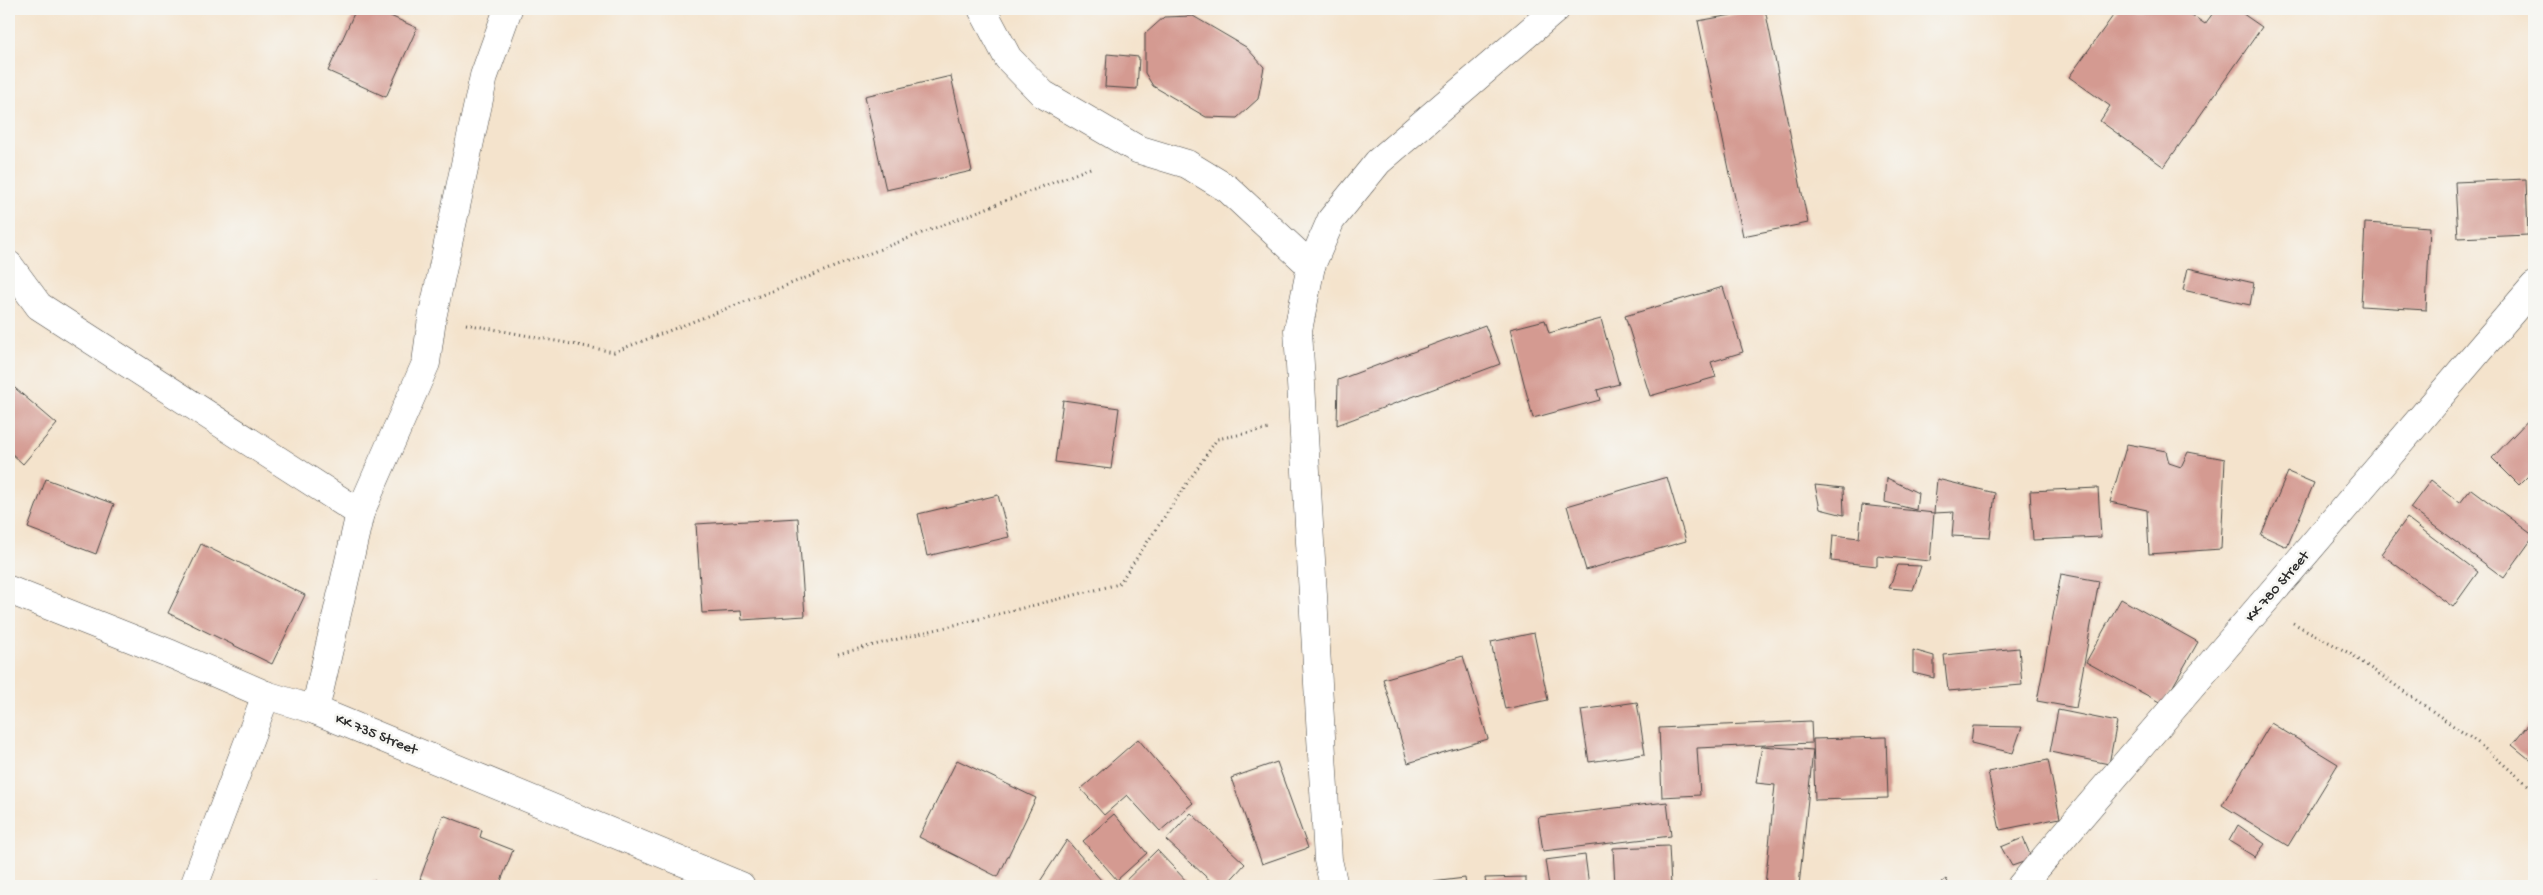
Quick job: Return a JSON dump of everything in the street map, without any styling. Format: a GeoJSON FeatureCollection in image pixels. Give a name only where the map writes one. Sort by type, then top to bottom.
{"type":"FeatureCollection","features":[{"type":"Feature","properties":{"kind":"street"},"geometry":{"type":"LineString","coordinates":[[315,710],[360,513],[426,363],[432,318],[484,76],[508,9]]}},
{"type":"Feature","properties":{"kind":"street"},"geometry":{"type":"LineString","coordinates":[[982,9],[1008,58],[1043,94],[1138,149],[1187,164],[1228,189],[1311,266]]}},
{"type":"Feature","properties":{"kind":"street"},"geometry":{"type":"LineString","coordinates":[[1334,886],[1328,860],[1298,330],[1311,266],[1331,220],[1378,162],[1556,9]]}},
{"type":"Feature","properties":{"kind":"street"},"geometry":{"type":"LineString","coordinates":[[9,265],[39,306],[360,513]]}},
{"type":"Feature","properties":{"kind":"street","name":"KK 780 Street"},"geometry":{"type":"LineString","coordinates":[[2021,886],[2534,286]]}},
{"type":"Feature","properties":{"kind":"street","name":"KK 735 Street"},"geometry":{"type":"LineString","coordinates":[[9,590],[171,654],[266,695],[315,710],[741,886]]}},
{"type":"Feature","properties":{"kind":"street"},"geometry":{"type":"LineString","coordinates":[[194,886],[266,695]]}},
{"type":"Feature","properties":{"kind":"path"},"geometry":{"type":"LineString","coordinates":[[432,318],[614,352],[1138,149]]}},
{"type":"Feature","properties":{"kind":"path"},"geometry":{"type":"LineString","coordinates":[[838,654],[1119,584],[1217,439],[1304,422]]}},
{"type":"Feature","properties":{"kind":"path"},"geometry":{"type":"LineString","coordinates":[[2262,606],[2349,652],[2478,743],[2534,790]]}},
{"type":"Feature","properties":{"kind":"building"},"geometry":{"type":"Polygon","coordinates":[[[356,9],[375,9],[417,28],[386,97],[328,71],[356,9]]]}},
{"type":"Feature","properties":{"kind":"building"},"geometry":{"type":"Polygon","coordinates":[[[1765,9],[1808,223],[1743,236],[1698,21],[1765,9]]]}},
{"type":"Feature","properties":{"kind":"building"},"geometry":{"type":"Polygon","coordinates":[[[2118,9],[2183,9],[2205,24],[2216,9],[2236,9],[2262,27],[2164,167],[2100,121],[2110,106],[2069,77],[2118,9]]]}},
{"type":"Feature","properties":{"kind":"building"},"geometry":{"type":"Polygon","coordinates":[[[1193,16],[1246,47],[1264,67],[1258,99],[1237,118],[1206,117],[1153,86],[1145,73],[1145,34],[1164,17],[1193,16]]]}},
{"type":"Feature","properties":{"kind":"building"},"geometry":{"type":"Polygon","coordinates":[[[1107,54],[1139,57],[1137,89],[1105,87],[1107,54]]]}},
{"type":"Feature","properties":{"kind":"building"},"geometry":{"type":"Polygon","coordinates":[[[951,76],[972,171],[886,190],[865,96],[951,76]]]}},
{"type":"Feature","properties":{"kind":"building"},"geometry":{"type":"Polygon","coordinates":[[[2526,179],[2528,235],[2458,238],[2455,182],[2526,179]]]}},
{"type":"Feature","properties":{"kind":"building"},"geometry":{"type":"Polygon","coordinates":[[[2365,223],[2430,227],[2426,310],[2361,306],[2365,223]]]}},
{"type":"Feature","properties":{"kind":"building"},"geometry":{"type":"Polygon","coordinates":[[[2188,268],[2254,283],[2250,305],[2183,290],[2188,268]]]}},
{"type":"Feature","properties":{"kind":"building"},"geometry":{"type":"Polygon","coordinates":[[[1723,287],[1743,352],[1711,362],[1716,377],[1650,396],[1625,316],[1723,287]]]}},
{"type":"Feature","properties":{"kind":"building"},"geometry":{"type":"Polygon","coordinates":[[[1601,319],[1619,384],[1597,390],[1600,400],[1533,418],[1510,329],[1545,320],[1549,333],[1601,319]]]}},
{"type":"Feature","properties":{"kind":"building"},"geometry":{"type":"Polygon","coordinates":[[[1485,325],[1500,364],[1337,425],[1338,380],[1485,325]]]}},
{"type":"Feature","properties":{"kind":"building"},"geometry":{"type":"Polygon","coordinates":[[[9,383],[57,424],[23,464],[9,451],[9,383]]]}},
{"type":"Feature","properties":{"kind":"building"},"geometry":{"type":"Polygon","coordinates":[[[1063,400],[1119,408],[1111,469],[1055,462],[1063,400]]]}},
{"type":"Feature","properties":{"kind":"building"},"geometry":{"type":"Polygon","coordinates":[[[2534,414],[2534,470],[2519,485],[2492,458],[2534,414]]]}},
{"type":"Feature","properties":{"kind":"building"},"geometry":{"type":"Polygon","coordinates":[[[2127,444],[2166,451],[2169,463],[2181,467],[2188,452],[2225,459],[2221,549],[2149,554],[2147,510],[2110,502],[2127,444]]]}},
{"type":"Feature","properties":{"kind":"building"},"geometry":{"type":"Polygon","coordinates":[[[2288,472],[2314,483],[2287,547],[2261,535],[2288,472]]]}},
{"type":"Feature","properties":{"kind":"building"},"geometry":{"type":"Polygon","coordinates":[[[1667,477],[1686,541],[1586,570],[1567,506],[1667,477]]]}},
{"type":"Feature","properties":{"kind":"building"},"geometry":{"type":"Polygon","coordinates":[[[1887,478],[1918,493],[1916,510],[1885,502],[1887,478]]]}},
{"type":"Feature","properties":{"kind":"building"},"geometry":{"type":"Polygon","coordinates":[[[46,479],[114,504],[96,554],[28,528],[46,479]]]}},
{"type":"Feature","properties":{"kind":"building"},"geometry":{"type":"Polygon","coordinates":[[[1937,479],[1995,493],[1990,538],[1952,536],[1954,512],[1934,513],[1937,479]]]}},
{"type":"Feature","properties":{"kind":"building"},"geometry":{"type":"Polygon","coordinates":[[[2431,480],[2460,503],[2471,489],[2534,536],[2504,578],[2410,508],[2431,480]]]}},
{"type":"Feature","properties":{"kind":"building"},"geometry":{"type":"Polygon","coordinates":[[[1815,485],[1843,488],[1844,515],[1820,509],[1815,485]]]}},
{"type":"Feature","properties":{"kind":"building"},"geometry":{"type":"Polygon","coordinates":[[[2098,488],[2101,537],[2033,540],[2030,491],[2098,488]]]}},
{"type":"Feature","properties":{"kind":"building"},"geometry":{"type":"Polygon","coordinates":[[[998,495],[1009,537],[927,556],[918,514],[998,495]]]}},
{"type":"Feature","properties":{"kind":"building"},"geometry":{"type":"Polygon","coordinates":[[[1862,505],[1934,513],[1930,561],[1877,556],[1877,566],[1831,561],[1833,535],[1859,538],[1862,505]]]}},
{"type":"Feature","properties":{"kind":"building"},"geometry":{"type":"Polygon","coordinates":[[[798,518],[805,616],[742,620],[741,611],[702,613],[696,524],[798,518]]]}},
{"type":"Feature","properties":{"kind":"building"},"geometry":{"type":"Polygon","coordinates":[[[2407,518],[2478,572],[2453,607],[2381,554],[2407,518]]]}},
{"type":"Feature","properties":{"kind":"building"},"geometry":{"type":"Polygon","coordinates":[[[201,544],[305,595],[272,664],[168,613],[201,544]]]}},
{"type":"Feature","properties":{"kind":"building"},"geometry":{"type":"Polygon","coordinates":[[[1898,565],[1921,566],[1913,590],[1889,588],[1898,565]]]}},
{"type":"Feature","properties":{"kind":"building"},"geometry":{"type":"Polygon","coordinates":[[[2061,574],[2099,581],[2076,708],[2037,701],[2061,574]]]}},
{"type":"Feature","properties":{"kind":"building"},"geometry":{"type":"Polygon","coordinates":[[[2121,599],[2198,642],[2163,704],[2086,662],[2121,599]]]}},
{"type":"Feature","properties":{"kind":"building"},"geometry":{"type":"Polygon","coordinates":[[[1534,633],[1548,700],[1505,709],[1491,642],[1534,633]]]}},
{"type":"Feature","properties":{"kind":"building"},"geometry":{"type":"Polygon","coordinates":[[[2019,648],[2022,685],[1948,691],[1944,655],[2019,648]]]}},
{"type":"Feature","properties":{"kind":"building"},"geometry":{"type":"Polygon","coordinates":[[[1913,650],[1934,656],[1934,678],[1913,673],[1913,650]]]}},
{"type":"Feature","properties":{"kind":"building"},"geometry":{"type":"Polygon","coordinates":[[[1463,656],[1488,739],[1408,763],[1383,679],[1463,656]]]}},
{"type":"Feature","properties":{"kind":"building"},"geometry":{"type":"Polygon","coordinates":[[[1637,702],[1645,754],[1589,762],[1581,710],[1637,702]]]}},
{"type":"Feature","properties":{"kind":"building"},"geometry":{"type":"Polygon","coordinates":[[[2058,710],[2117,722],[2109,764],[2050,752],[2058,710]]]}},
{"type":"Feature","properties":{"kind":"building"},"geometry":{"type":"Polygon","coordinates":[[[2534,718],[2534,763],[2512,745],[2534,718]]]}},
{"type":"Feature","properties":{"kind":"building"},"geometry":{"type":"Polygon","coordinates":[[[1811,721],[1812,743],[1697,748],[1700,795],[1662,797],[1659,728],[1811,721]]]}},
{"type":"Feature","properties":{"kind":"building"},"geometry":{"type":"Polygon","coordinates":[[[2271,723],[2338,764],[2288,846],[2222,805],[2271,723]]]}},
{"type":"Feature","properties":{"kind":"building"},"geometry":{"type":"Polygon","coordinates":[[[1973,726],[2022,727],[2013,753],[1971,743],[1973,726]]]}},
{"type":"Feature","properties":{"kind":"building"},"geometry":{"type":"Polygon","coordinates":[[[1886,737],[1888,798],[1815,800],[1813,739],[1886,737]]]}},
{"type":"Feature","properties":{"kind":"building"},"geometry":{"type":"Polygon","coordinates":[[[1138,739],[1193,803],[1160,831],[1127,795],[1104,815],[1081,789],[1138,739]]]}},
{"type":"Feature","properties":{"kind":"building"},"geometry":{"type":"Polygon","coordinates":[[[1762,746],[1813,750],[1799,886],[1765,886],[1775,785],[1756,783],[1762,746]]]}},
{"type":"Feature","properties":{"kind":"building"},"geometry":{"type":"Polygon","coordinates":[[[957,760],[1036,798],[998,877],[919,837],[957,760]]]}},
{"type":"Feature","properties":{"kind":"building"},"geometry":{"type":"Polygon","coordinates":[[[2048,760],[2060,818],[2000,830],[1988,772],[2048,760]]]}},
{"type":"Feature","properties":{"kind":"building"},"geometry":{"type":"Polygon","coordinates":[[[1277,762],[1308,848],[1262,864],[1231,778],[1277,762]]]}},
{"type":"Feature","properties":{"kind":"building"},"geometry":{"type":"Polygon","coordinates":[[[1667,802],[1671,836],[1543,851],[1538,817],[1667,802]]]}},
{"type":"Feature","properties":{"kind":"building"},"geometry":{"type":"Polygon","coordinates":[[[1191,813],[1245,864],[1225,886],[1216,886],[1166,840],[1191,813]]]}},
{"type":"Feature","properties":{"kind":"building"},"geometry":{"type":"Polygon","coordinates":[[[1114,814],[1147,853],[1117,880],[1083,841],[1114,814]]]}},
{"type":"Feature","properties":{"kind":"building"},"geometry":{"type":"Polygon","coordinates":[[[443,815],[482,830],[480,837],[513,850],[499,886],[439,886],[420,879],[443,815]]]}},
{"type":"Feature","properties":{"kind":"building"},"geometry":{"type":"Polygon","coordinates":[[[2238,825],[2265,844],[2255,857],[2229,841],[2238,825]]]}},
{"type":"Feature","properties":{"kind":"building"},"geometry":{"type":"Polygon","coordinates":[[[2023,838],[2032,859],[2012,866],[2001,847],[2023,838]]]}},
{"type":"Feature","properties":{"kind":"building"},"geometry":{"type":"Polygon","coordinates":[[[1067,840],[1101,880],[1097,886],[1037,886],[1067,840]]]}},
{"type":"Feature","properties":{"kind":"building"},"geometry":{"type":"Polygon","coordinates":[[[1669,846],[1671,886],[1615,886],[1613,848],[1669,846]]]}},
{"type":"Feature","properties":{"kind":"building"},"geometry":{"type":"Polygon","coordinates":[[[1157,850],[1191,886],[1120,886],[1157,850]]]}},
{"type":"Feature","properties":{"kind":"building"},"geometry":{"type":"Polygon","coordinates":[[[1585,855],[1589,886],[1549,886],[1545,860],[1585,855]]]}},
{"type":"Feature","properties":{"kind":"building"},"geometry":{"type":"Polygon","coordinates":[[[1526,877],[1526,886],[1486,886],[1485,878],[1526,877]]]}},
{"type":"Feature","properties":{"kind":"building"},"geometry":{"type":"Polygon","coordinates":[[[1465,878],[1466,886],[1407,886],[1407,885],[1465,878]]]}},
{"type":"Feature","properties":{"kind":"building"},"geometry":{"type":"Polygon","coordinates":[[[1946,879],[1950,886],[1937,886],[1946,879]]]}},
{"type":"Feature","properties":{"kind":"building"},"geometry":{"type":"Polygon","coordinates":[[[374,880],[384,886],[370,886],[374,880]]]}}]}
